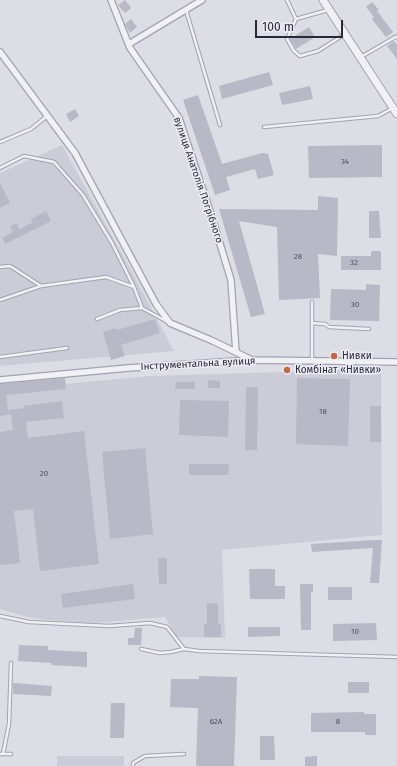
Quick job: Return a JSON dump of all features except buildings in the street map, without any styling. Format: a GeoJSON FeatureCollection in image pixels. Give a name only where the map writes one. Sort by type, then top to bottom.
{"type":"FeatureCollection","features":[{"type":"Feature","properties":{"kind":"street","name":"вулиця Анатолія Погрібного"},"geometry":{"type":"LineString","coordinates":[[110,0],[129,44],[179,118],[231,280],[236,352]]}},
{"type":"Feature","properties":{"kind":"street"},"geometry":{"type":"LineString","coordinates":[[129,44],[202,0]]}},
{"type":"Feature","properties":{"kind":"street"},"geometry":{"type":"LineString","coordinates":[[323,0],[395,111]]}},
{"type":"Feature","properties":{"kind":"street"},"geometry":{"type":"LineString","coordinates":[[0,52],[75,153],[156,304],[170,323],[252,360]]}},
{"type":"Feature","properties":{"kind":"street","name":"Інструментальна вулиця"},"geometry":{"type":"LineString","coordinates":[[0,380],[128,368],[252,360],[397,362]]}},
{"type":"Feature","properties":{"kind":"lane"},"geometry":{"type":"LineString","coordinates":[[286,0],[296,19]]}},
{"type":"Feature","properties":{"kind":"lane"},"geometry":{"type":"LineString","coordinates":[[186,10],[220,125]]}},
{"type":"Feature","properties":{"kind":"lane"},"geometry":{"type":"LineString","coordinates":[[296,19],[329,10]]}},
{"type":"Feature","properties":{"kind":"lane"},"geometry":{"type":"LineString","coordinates":[[296,19],[287,39],[294,52],[300,56],[318,51],[345,34]]}},
{"type":"Feature","properties":{"kind":"lane"},"geometry":{"type":"LineString","coordinates":[[360,57],[397,36]]}},
{"type":"Feature","properties":{"kind":"lane"},"geometry":{"type":"LineString","coordinates":[[264,127],[378,116],[395,111]]}},
{"type":"Feature","properties":{"kind":"lane"},"geometry":{"type":"LineString","coordinates":[[0,142],[31,129],[47,115]]}},
{"type":"Feature","properties":{"kind":"lane"},"geometry":{"type":"LineString","coordinates":[[0,168],[24,156],[54,162],[83,195],[112,243],[134,287],[142,308]]}},
{"type":"Feature","properties":{"kind":"lane"},"geometry":{"type":"LineString","coordinates":[[0,267],[10,266],[41,286]]}},
{"type":"Feature","properties":{"kind":"lane"},"geometry":{"type":"LineString","coordinates":[[0,300],[41,286],[106,277],[134,287]]}},
{"type":"Feature","properties":{"kind":"lane"},"geometry":{"type":"LineString","coordinates":[[312,302],[312,362]]}},
{"type":"Feature","properties":{"kind":"lane"},"geometry":{"type":"LineString","coordinates":[[97,319],[120,310],[142,308],[170,323]]}},
{"type":"Feature","properties":{"kind":"lane"},"geometry":{"type":"LineString","coordinates":[[312,323],[326,324],[329,327],[368,329]]}},
{"type":"Feature","properties":{"kind":"lane"},"geometry":{"type":"LineString","coordinates":[[0,357],[67,348]]}},
{"type":"Feature","properties":{"kind":"lane"},"geometry":{"type":"LineString","coordinates":[[0,616],[29,622],[109,626],[150,623],[167,627],[184,649]]}},
{"type":"Feature","properties":{"kind":"lane"},"geometry":{"type":"LineString","coordinates":[[141,649],[166,652],[184,649],[198,651],[397,657]]}},
{"type":"Feature","properties":{"kind":"lane"},"geometry":{"type":"LineString","coordinates":[[11,663],[9,724],[2,754],[11,754]]}},
{"type":"Feature","properties":{"kind":"lane"},"geometry":{"type":"LineString","coordinates":[[132,766],[133,763],[145,756],[184,754]]}},
{"type":"Feature","properties":{"kind":"shaded area"},"geometry":{"type":"Polygon","coordinates":[[[62,145],[174,351],[0,366],[0,173],[62,145]]]}},
{"type":"Feature","properties":{"kind":"shaded area"},"geometry":{"type":"Polygon","coordinates":[[[381,369],[382,535],[222,550],[225,638],[177,637],[165,617],[93,623],[27,617],[0,609],[0,390],[150,376],[381,369]]]}},
{"type":"Feature","properties":{"kind":"shaded area"},"geometry":{"type":"Polygon","coordinates":[[[57,756],[124,756],[124,766],[57,766],[57,756]]]}},
{"type":"Feature","properties":{"kind":"place","name":"Нивки"},"geometry":{"type":"Point","coordinates":[334,356]}},
{"type":"Feature","properties":{"kind":"place","name":"Комбінат «Нивки»"},"geometry":{"type":"Point","coordinates":[287,370]}}]}
